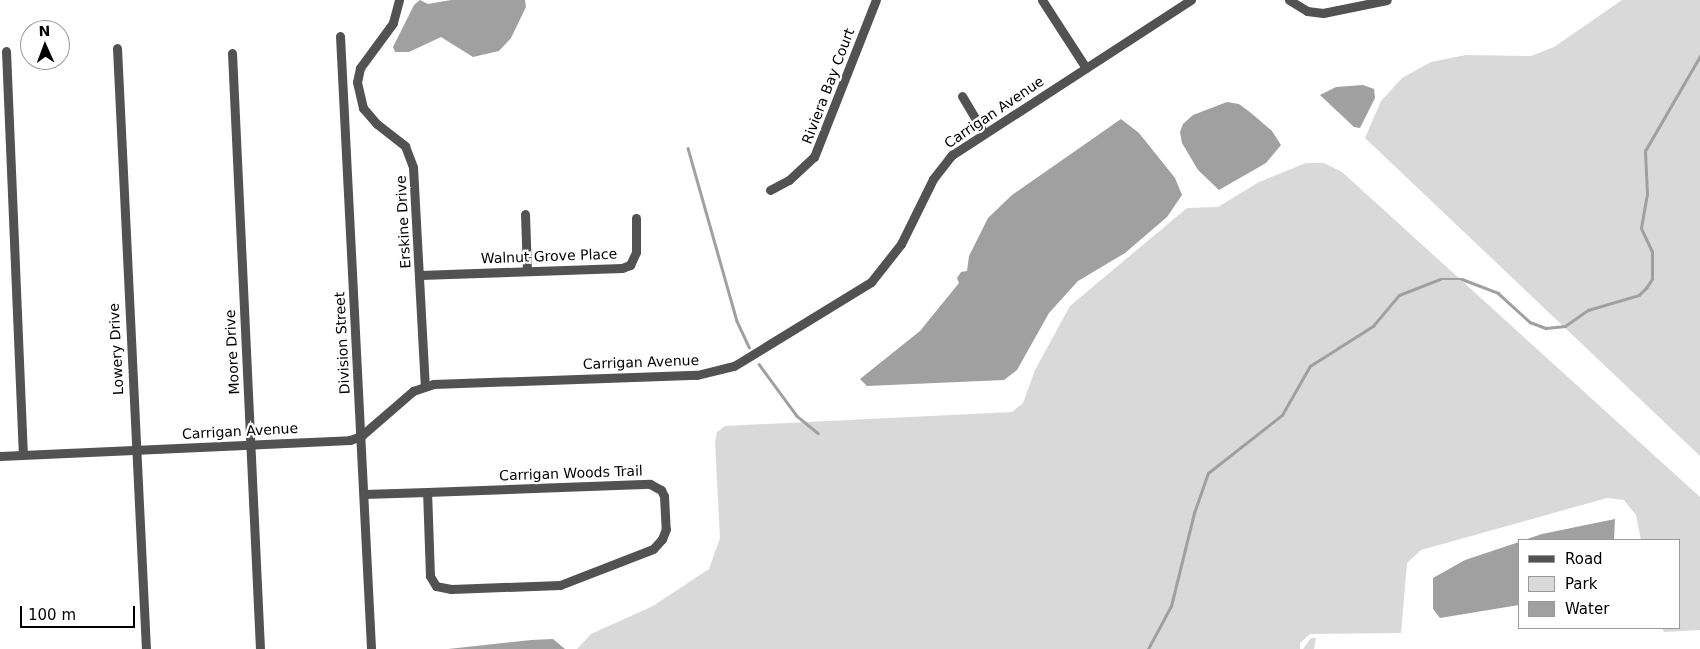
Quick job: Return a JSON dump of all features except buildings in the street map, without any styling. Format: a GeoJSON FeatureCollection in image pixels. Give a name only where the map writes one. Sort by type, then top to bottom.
{"type":"FeatureCollection","features":[{"type":"Feature","properties":{"kind":"street","name":"Erskine Drive"},"geometry":{"type":"LineString","coordinates":[[399,0],[393,23],[360,68],[358,82],[363,108],[370,118],[396,136],[411,157],[420,275],[425,386]]}},
{"type":"Feature","properties":{"kind":"street","name":"Riviera Bay Court"},"geometry":{"type":"LineString","coordinates":[[770,190],[789,180],[814,157],[876,0]]}},
{"type":"Feature","properties":{"kind":"street"},"geometry":{"type":"LineString","coordinates":[[1042,0],[1086,68]]}},
{"type":"Feature","properties":{"kind":"street","name":"Carrigan Avenue"},"geometry":{"type":"LineString","coordinates":[[0,456],[350,440],[360,436],[404,397],[425,386],[697,375],[734,366],[870,282],[901,244],[942,165],[984,133],[1192,0]]}},
{"type":"Feature","properties":{"kind":"street"},"geometry":{"type":"LineString","coordinates":[[1289,0],[1307,10],[1323,13],[1387,0]]}},
{"type":"Feature","properties":{"kind":"street","name":"Division Street"},"geometry":{"type":"LineString","coordinates":[[340,36],[371,649]]}},
{"type":"Feature","properties":{"kind":"street","name":"Lowery Drive"},"geometry":{"type":"LineString","coordinates":[[117,48],[134,450],[146,649]]}},
{"type":"Feature","properties":{"kind":"street"},"geometry":{"type":"LineString","coordinates":[[6,51],[23,455]]}},
{"type":"Feature","properties":{"kind":"street","name":"Moore Drive"},"geometry":{"type":"LineString","coordinates":[[232,53],[260,649]]}},
{"type":"Feature","properties":{"kind":"street"},"geometry":{"type":"LineString","coordinates":[[962,96],[984,133]]}},
{"type":"Feature","properties":{"kind":"street"},"geometry":{"type":"LineString","coordinates":[[525,214],[527,271]]}},
{"type":"Feature","properties":{"kind":"street","name":"Walnut Grove Place"},"geometry":{"type":"LineString","coordinates":[[420,275],[622,268],[630,265],[636,252],[636,218]]}},
{"type":"Feature","properties":{"kind":"street","name":"Carrigan Woods Trail"},"geometry":{"type":"LineString","coordinates":[[364,494],[650,484],[662,490],[666,528],[662,539],[653,549],[575,581],[560,585],[451,589],[436,586],[430,576],[427,492]]}},
{"type":"Feature","properties":{"kind":"green space"},"geometry":{"type":"Polygon","coordinates":[[[1622,0],[1700,0],[1700,456],[1365,138],[1381,101],[1402,78],[1431,62],[1466,55],[1531,56],[1554,47],[1622,0]]]}},
{"type":"Feature","properties":{"kind":"green space"},"geometry":{"type":"Polygon","coordinates":[[[1306,163],[1324,163],[1342,172],[1700,497],[1700,630],[1664,632],[1662,629],[1680,629],[1680,539],[1641,539],[1636,515],[1624,500],[1607,498],[1421,550],[1407,563],[1401,633],[1310,634],[1300,643],[1300,649],[577,649],[591,634],[653,606],[709,569],[720,538],[715,442],[717,432],[725,426],[1012,412],[1023,403],[1035,370],[1070,306],[1187,208],[1218,207],[1259,182],[1306,163]]]}},
{"type":"Feature","properties":{"kind":"green space"},"geometry":{"type":"Polygon","coordinates":[[[1311,638],[1316,638],[1314,649],[1303,649],[1311,638]]]}},
{"type":"Feature","properties":{"kind":"water"},"geometry":{"type":"Polygon","coordinates":[[[420,0],[428,4],[451,0],[525,0],[526,7],[511,38],[499,51],[473,57],[441,37],[409,52],[395,52],[393,47],[414,5],[420,0]]]}},
{"type":"Feature","properties":{"kind":"water"},"geometry":{"type":"Polygon","coordinates":[[[1363,85],[1374,89],[1375,98],[1360,128],[1354,127],[1320,95],[1336,87],[1363,85]]]}},
{"type":"Feature","properties":{"kind":"water"},"geometry":{"type":"Polygon","coordinates":[[[1227,102],[1239,104],[1251,113],[1272,131],[1281,145],[1266,163],[1219,190],[1198,170],[1182,143],[1180,132],[1183,124],[1193,115],[1227,102]]]}},
{"type":"Feature","properties":{"kind":"water"},"geometry":{"type":"Polygon","coordinates":[[[1121,119],[1139,133],[1175,178],[1182,195],[1167,217],[1125,253],[1078,281],[1049,313],[1017,370],[1004,380],[867,386],[860,379],[920,331],[959,283],[957,278],[961,272],[967,271],[969,256],[988,218],[1012,195],[1121,119]]]}},
{"type":"Feature","properties":{"kind":"water"},"geometry":{"type":"Polygon","coordinates":[[[1615,519],[1614,539],[1527,539],[1542,534],[1615,519]]]}},
{"type":"Feature","properties":{"kind":"water"},"geometry":{"type":"Polygon","coordinates":[[[1518,542],[1518,605],[1440,618],[1433,609],[1433,578],[1465,560],[1518,542]]]}},
{"type":"Feature","properties":{"kind":"water"},"geometry":{"type":"Polygon","coordinates":[[[553,639],[565,649],[448,649],[531,640],[553,639]]]}},
{"type":"Feature","properties":{"kind":"waterway"},"geometry":{"type":"LineString","coordinates":[[1148,649],[1171,606],[1194,513],[1208,473],[1282,415],[1310,366],[1373,326],[1399,295],[1440,279],[1462,279],[1498,293],[1530,322],[1546,328],[1565,326],[1588,310],[1639,295],[1646,288],[1652,279],[1652,252],[1641,228],[1647,194],[1645,151],[1700,56]]}},
{"type":"Feature","properties":{"kind":"waterway"},"geometry":{"type":"LineString","coordinates":[[688,148],[737,321],[749,347]]}},
{"type":"Feature","properties":{"kind":"waterway"},"geometry":{"type":"LineString","coordinates":[[759,364],[797,416],[818,433]]}}]}
